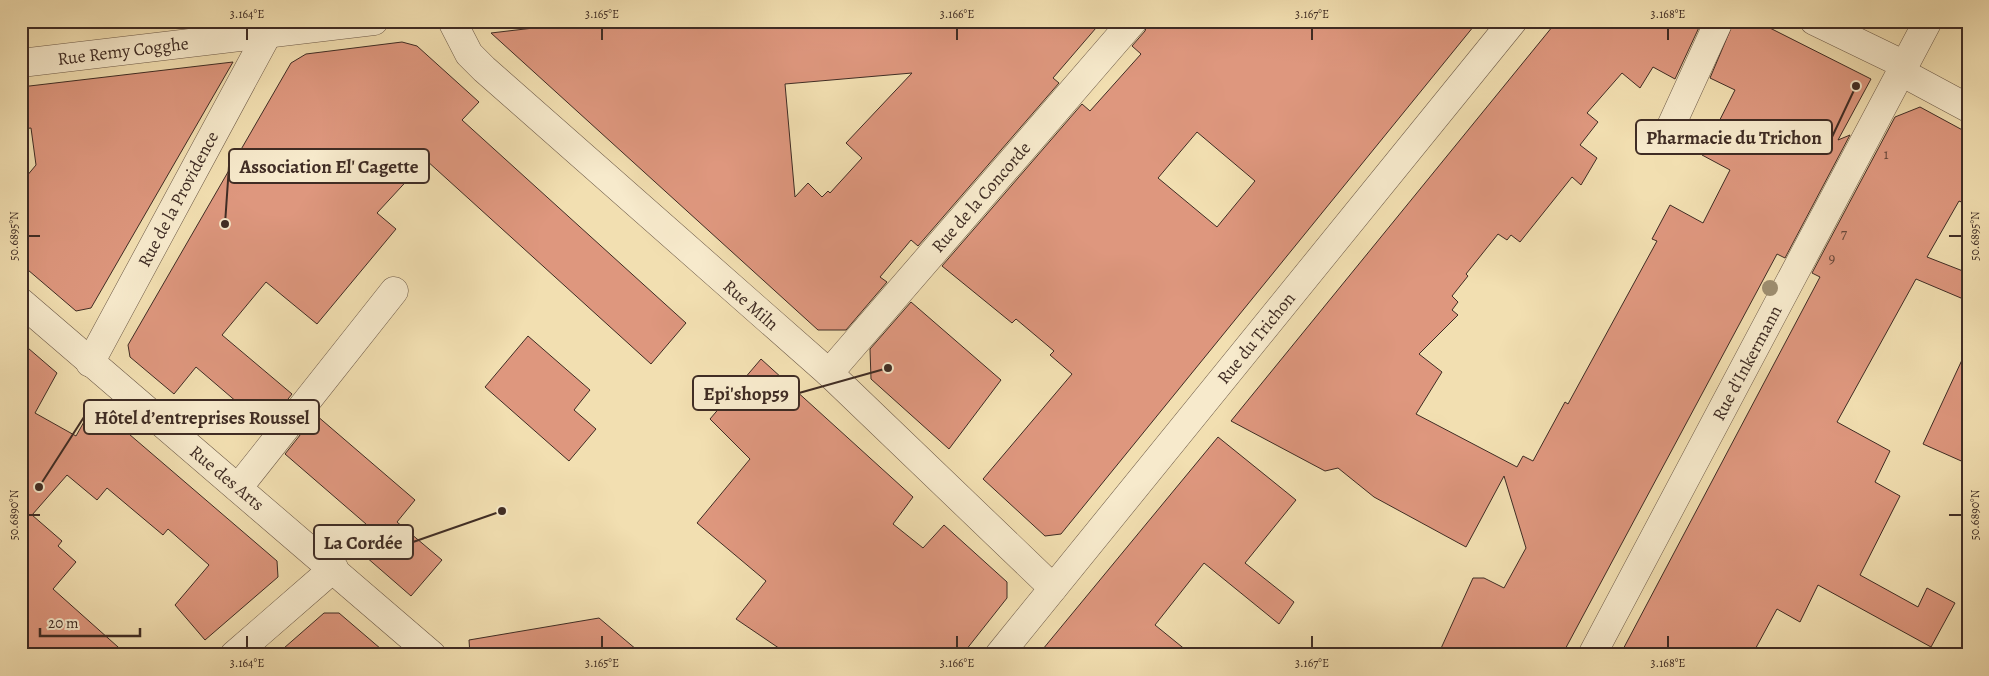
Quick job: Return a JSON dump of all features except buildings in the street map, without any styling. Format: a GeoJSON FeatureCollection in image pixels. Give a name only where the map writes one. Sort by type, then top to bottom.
{"type":"FeatureCollection","features":[{"type":"Feature","properties":{"kind":"street","name":"Rue Remy Cogghe"},"geometry":{"type":"LineString","coordinates":[[21,63],[374,21]]}},
{"type":"Feature","properties":{"kind":"street","name":"Rue Miln"},"geometry":{"type":"LineString","coordinates":[[452,21],[469,54],[484,69],[829,373],[1053,588]]}},
{"type":"Feature","properties":{"kind":"street","name":"Rue de la Concorde"},"geometry":{"type":"LineString","coordinates":[[829,373],[1133,21]]}},
{"type":"Feature","properties":{"kind":"street","name":"Rue du Trichon"},"geometry":{"type":"LineString","coordinates":[[1000,655],[1513,21]]}},
{"type":"Feature","properties":{"kind":"street"},"geometry":{"type":"LineString","coordinates":[[1672,126],[1719,21]]}},
{"type":"Feature","properties":{"kind":"street"},"geometry":{"type":"LineString","coordinates":[[1814,21],[1903,69],[1968,108]]}},
{"type":"Feature","properties":{"kind":"street","name":"Rue d'Inkermann"},"geometry":{"type":"LineString","coordinates":[[1592,655],[1928,21]]}},
{"type":"Feature","properties":{"kind":"street","name":"Rue de la Providence"},"geometry":{"type":"LineString","coordinates":[[90,363],[267,35]]}},
{"type":"Feature","properties":{"kind":"street"},"geometry":{"type":"LineString","coordinates":[[238,488],[394,291]]}},
{"type":"Feature","properties":{"kind":"street","name":"Rue des Arts"},"geometry":{"type":"LineString","coordinates":[[21,302],[90,363],[334,568],[432,655]]}},
{"type":"Feature","properties":{"kind":"street"},"geometry":{"type":"LineString","coordinates":[[234,655],[334,568]]}},
{"type":"Feature","properties":{"kind":"place","name":"Pharmacie du Trichon"},"geometry":{"type":"Point","coordinates":[1856,86]}},
{"type":"Feature","properties":{"kind":"place","name":"Association El' Cagette"},"geometry":{"type":"Point","coordinates":[225,224]}},
{"type":"Feature","properties":{"kind":"place","name":"Epi'shop59"},"geometry":{"type":"Point","coordinates":[888,368]}},
{"type":"Feature","properties":{"kind":"place","name":"Hôtel d’entreprises Roussel"},"geometry":{"type":"Point","coordinates":[39,487]}},
{"type":"Feature","properties":{"kind":"place","name":"La Cordée"},"geometry":{"type":"Point","coordinates":[502,511]}}]}
